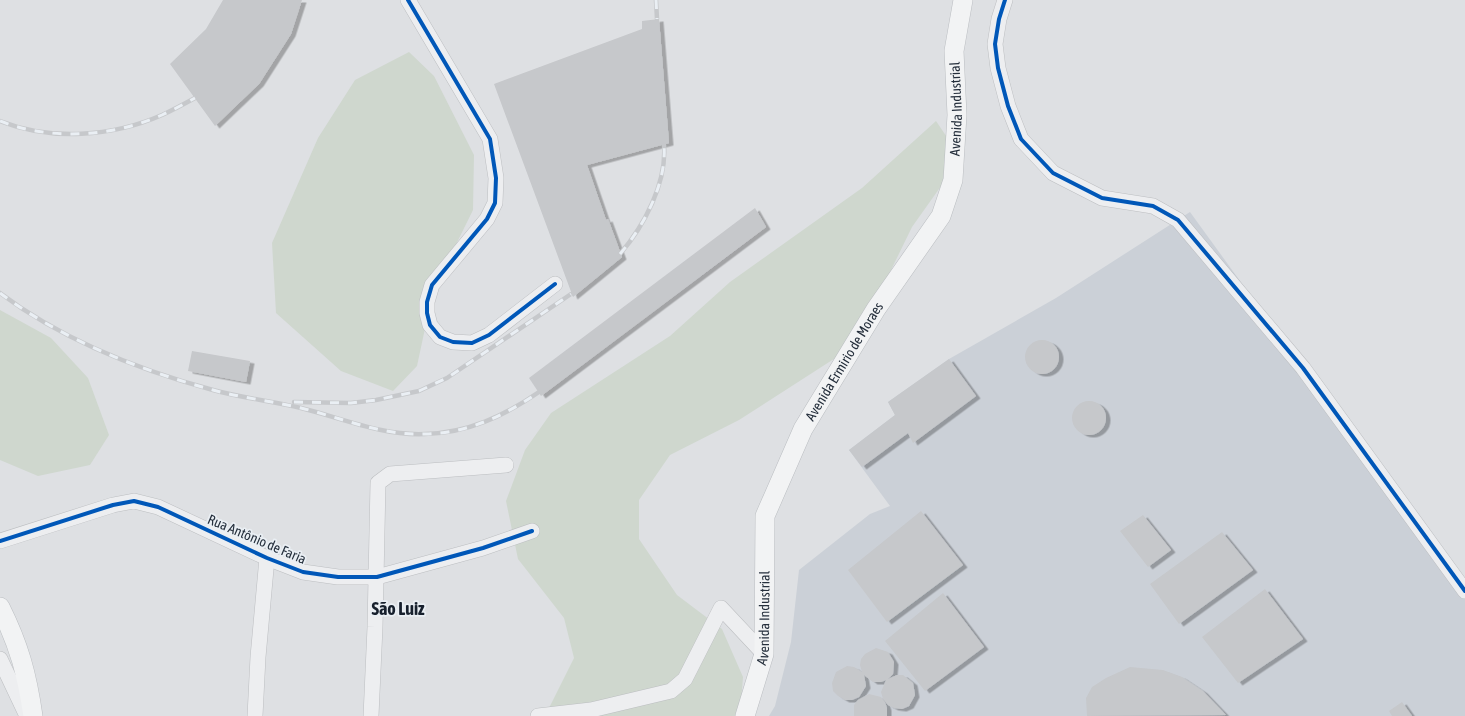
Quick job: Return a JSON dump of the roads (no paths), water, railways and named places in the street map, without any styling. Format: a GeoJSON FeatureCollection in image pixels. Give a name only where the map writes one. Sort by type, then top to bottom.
{"type":"FeatureCollection","features":[{"type":"Feature","properties":{"kind":"main road","name":"Avenida Industrial"},"geometry":{"type":"LineString","coordinates":[[941,216],[953,180],[957,115],[954,51],[963,0]]}},
{"type":"Feature","properties":{"kind":"main road","name":"Avenida Ermirio de Moraes"},"geometry":{"type":"LineString","coordinates":[[765,516],[803,429],[876,309],[941,216]]}},
{"type":"Feature","properties":{"kind":"main road","name":"Avenida Industrial"},"geometry":{"type":"LineString","coordinates":[[745,716],[764,654],[765,516]]}},
{"type":"Feature","properties":{"kind":"main road"},"geometry":{"type":"LineString","coordinates":[[0,607],[15,636],[28,682],[33,716]]}},
{"type":"Feature","properties":{"kind":"street"},"geometry":{"type":"LineString","coordinates":[[408,0],[490,139],[496,178],[495,203],[487,219],[432,285],[427,302],[427,313],[430,325],[440,337],[452,342],[472,343],[489,335],[555,284]]}},
{"type":"Feature","properties":{"kind":"street"},"geometry":{"type":"LineString","coordinates":[[1005,0],[999,19],[995,44],[998,68],[1008,106],[1021,139],[1053,173],[1102,198],[1152,206],[1178,220],[1303,368],[1465,591]]}},
{"type":"Feature","properties":{"kind":"street"},"geometry":{"type":"LineString","coordinates":[[371,716],[377,577],[378,484],[390,474],[506,465]]}},
{"type":"Feature","properties":{"kind":"street","name":"Rua Antônio de Faria"},"geometry":{"type":"LineString","coordinates":[[0,541],[114,505],[134,501],[165,510],[267,558],[303,572],[338,577],[377,577],[483,548],[532,531]]}},
{"type":"Feature","properties":{"kind":"street"},"geometry":{"type":"LineString","coordinates":[[255,716],[258,657],[267,558]]}},
{"type":"Feature","properties":{"kind":"street"},"geometry":{"type":"LineString","coordinates":[[538,716],[591,710],[672,691],[685,679],[722,608],[764,654]]}},
{"type":"Feature","properties":{"kind":"street"},"geometry":{"type":"LineString","coordinates":[[0,659],[27,716]]}},
{"type":"Feature","properties":{"kind":"railway"},"geometry":{"type":"LineString","coordinates":[[656,0],[657,19]]}},
{"type":"Feature","properties":{"kind":"railway"},"geometry":{"type":"LineString","coordinates":[[0,121],[40,132],[60,134],[102,132],[143,122],[166,113],[195,98]]}},
{"type":"Feature","properties":{"kind":"railway"},"geometry":{"type":"LineString","coordinates":[[620,254],[629,243],[645,217],[658,189],[662,174],[664,145]]}},
{"type":"Feature","properties":{"kind":"railway"},"geometry":{"type":"LineString","coordinates":[[0,293],[24,310],[75,339],[129,363],[157,373],[224,393],[301,408],[362,426],[393,432],[409,434],[441,433],[471,427],[499,416],[539,392]]}},
{"type":"Feature","properties":{"kind":"railway"},"geometry":{"type":"LineString","coordinates":[[294,402],[351,403],[376,400],[419,391],[447,378],[571,294]]}},
{"type":"Feature","properties":{"kind":"district","name":"São Luiz"},"geometry":{"type":"Point","coordinates":[398,608]}}]}
